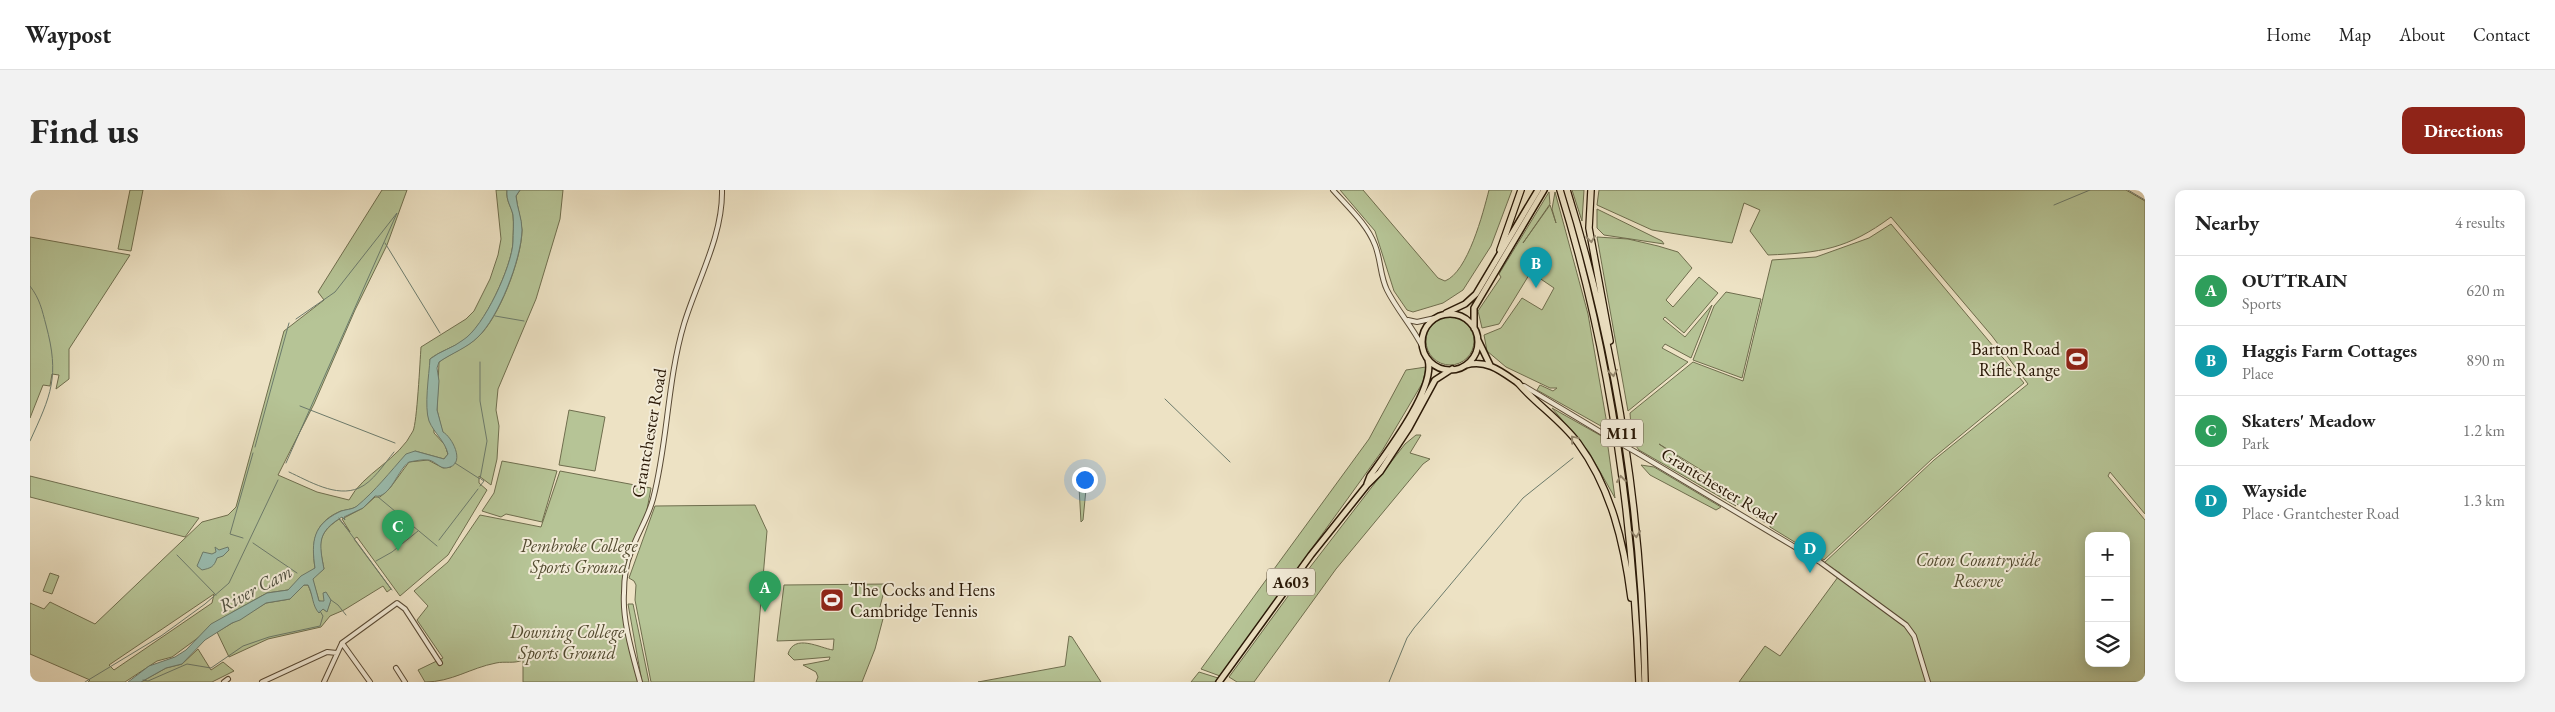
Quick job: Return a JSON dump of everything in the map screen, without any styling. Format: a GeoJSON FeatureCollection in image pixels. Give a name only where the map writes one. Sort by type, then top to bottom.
{"type":"FeatureCollection","features":[{"type":"Feature","properties":{"kind":"highway"},"geometry":{"type":"LineString","coordinates":[[1500,250],[1521,190]]}},
{"type":"Feature","properties":{"kind":"highway","name":"M11"},"geometry":{"type":"LineString","coordinates":[[1560,190],[1587,288],[1609,390],[1634,587],[1638,682]]}},
{"type":"Feature","properties":{"kind":"highway","name":"M11"},"geometry":{"type":"LineString","coordinates":[[1567,190],[1610,357],[1633,508],[1645,682]]}},
{"type":"Feature","properties":{"kind":"highway"},"geometry":{"type":"LineString","coordinates":[[1590,190],[1589,228],[1610,339],[1610,357]]}},
{"type":"Feature","properties":{"kind":"highway"},"geometry":{"type":"LineString","coordinates":[[1518,383],[1560,422],[1578,443],[1603,487],[1621,536],[1637,650]]}},
{"type":"Feature","properties":{"kind":"main road"},"geometry":{"type":"LineString","coordinates":[[1518,383],[1490,365],[1474,363],[1452,369],[1438,367],[1427,358],[1422,346],[1424,331],[1435,318],[1472,298],[1538,190]]}},
{"type":"Feature","properties":{"kind":"main road"},"geometry":{"type":"LineString","coordinates":[[1490,365],[1474,329],[1474,308],[1544,190]]}},
{"type":"Feature","properties":{"kind":"main road"},"geometry":{"type":"LineString","coordinates":[[1441,316],[1460,316],[1474,329]]}},
{"type":"Feature","properties":{"kind":"main road"},"geometry":{"type":"LineString","coordinates":[[1464,366],[1474,355],[1477,338]]}},
{"type":"Feature","properties":{"kind":"main road","name":"A603"},"geometry":{"type":"LineString","coordinates":[[1219,682],[1289,585],[1367,484],[1370,476],[1406,422],[1428,380],[1430,372],[1427,358]]}},
{"type":"Feature","properties":{"kind":"main road","name":"A603"},"geometry":{"type":"LineString","coordinates":[[1367,484],[1374,480],[1398,446],[1435,380],[1452,369]]}},
{"type":"Feature","properties":{"kind":"street","name":"Grantchester Road"},"geometry":{"type":"LineString","coordinates":[[640,682],[626,616],[624,594],[627,566],[652,501],[666,430],[676,359],[684,325],[719,222],[722,190]]}},
{"type":"Feature","properties":{"kind":"street"},"geometry":{"type":"LineString","coordinates":[[1333,190],[1370,233],[1376,247],[1383,282],[1394,303],[1422,346]]}},
{"type":"Feature","properties":{"kind":"street"},"geometry":{"type":"LineString","coordinates":[[1406,319],[1417,322],[1435,318]]}},
{"type":"Feature","properties":{"kind":"street","name":"Grantchester Road"},"geometry":{"type":"LineString","coordinates":[[1518,383],[1820,562],[1906,625],[1914,636],[1928,682]]}},
{"type":"Feature","properties":{"kind":"street"},"geometry":{"type":"LineString","coordinates":[[324,682],[342,643],[397,602],[405,609],[440,663]]}},
{"type":"Feature","properties":{"kind":"street"},"geometry":{"type":"LineString","coordinates":[[342,643],[370,682]]}},
{"type":"Feature","properties":{"kind":"street"},"geometry":{"type":"LineString","coordinates":[[262,682],[327,652],[337,653]]}},
{"type":"Feature","properties":{"kind":"street"},"geometry":{"type":"LineString","coordinates":[[396,668],[405,682]]}},
{"type":"Feature","properties":{"kind":"green space"},"geometry":{"type":"Polygon","coordinates":[[[130,190],[143,190],[131,251],[118,249],[130,190]]]}},
{"type":"Feature","properties":{"kind":"green space"},"geometry":{"type":"Polygon","coordinates":[[[382,190],[407,190],[387,245],[355,310],[314,404],[278,475],[317,492],[349,500],[363,482],[399,450],[413,431],[417,405],[421,347],[466,319],[474,311],[490,279],[501,239],[496,190],[507,190],[508,201],[513,215],[513,242],[508,266],[496,295],[480,323],[471,334],[463,341],[430,359],[434,433],[445,445],[448,454],[444,459],[415,451],[363,502],[354,508],[341,511],[325,521],[316,534],[314,541],[315,568],[288,590],[267,593],[233,612],[172,657],[157,661],[125,682],[88,682],[90,680],[30,654],[30,603],[44,609],[50,602],[95,624],[202,522],[228,515],[236,507],[284,331],[324,300],[318,292],[382,190]],[[214,594],[109,665],[114,670],[212,603],[214,594]]]}},
{"type":"Feature","properties":{"kind":"green space"},"geometry":{"type":"Polygon","coordinates":[[[520,190],[563,190],[560,219],[536,299],[498,389],[496,410],[499,426],[497,459],[491,485],[479,476],[479,483],[487,490],[448,555],[400,596],[357,537],[354,539],[391,589],[387,592],[383,586],[344,610],[330,616],[321,627],[268,639],[229,657],[217,632],[266,603],[290,599],[304,585],[308,585],[319,613],[323,609],[326,611],[330,603],[319,601],[312,578],[324,569],[320,546],[326,530],[339,519],[350,532],[342,519],[363,508],[375,497],[380,497],[390,488],[409,462],[428,460],[443,468],[451,467],[437,410],[439,362],[478,337],[494,316],[501,302],[514,271],[521,242],[522,230],[516,196],[520,190]]]}},
{"type":"Feature","properties":{"kind":"green space"},"geometry":{"type":"Polygon","coordinates":[[[1340,190],[1363,190],[1438,278],[1445,281],[1461,266],[1467,254],[1479,227],[1489,190],[1512,190],[1491,246],[1463,290],[1443,303],[1413,312],[1407,310],[1394,291],[1375,231],[1340,190]]]}},
{"type":"Feature","properties":{"kind":"green space"},"geometry":{"type":"Polygon","coordinates":[[[1572,190],[1584,190],[1582,221],[1572,190]]]}},
{"type":"Feature","properties":{"kind":"green space","name":"Coton Countryside Reserve"},"geometry":{"type":"Polygon","coordinates":[[[1599,190],[2126,190],[2145,201],[2145,514],[2110,472],[2108,476],[2145,520],[2145,682],[1739,682],[1765,646],[1780,656],[1838,577],[1840,573],[1824,563],[1934,460],[2028,384],[1992,336],[1891,217],[1876,228],[1847,243],[1818,251],[1768,255],[1750,231],[1760,210],[1744,203],[1732,243],[1652,230],[1597,205],[1599,190]]]}},
{"type":"Feature","properties":{"kind":"green space"},"geometry":{"type":"Polygon","coordinates":[[[1549,192],[1550,204],[1523,243],[1550,205],[1556,223],[1552,209],[1555,192],[1588,314],[1608,430],[1537,390],[1540,385],[1553,391],[1557,388],[1550,388],[1506,367],[1487,351],[1484,335],[1501,328],[1522,298],[1542,310],[1554,288],[1526,269],[1525,272],[1529,275],[1499,324],[1482,328],[1478,311],[1501,277],[1499,274],[1549,192]]]}},
{"type":"Feature","properties":{"kind":"green space"},"geometry":{"type":"Polygon","coordinates":[[[1597,209],[1662,241],[1664,244],[1604,235],[1597,228],[1597,209]]]}},
{"type":"Feature","properties":{"kind":"green space"},"geometry":{"type":"Polygon","coordinates":[[[1891,224],[2024,383],[1932,459],[1824,560],[1770,527],[1769,522],[1764,522],[1737,504],[1706,473],[1659,444],[1705,475],[1736,506],[1639,450],[1632,441],[1630,413],[1693,362],[1743,381],[1772,260],[1816,257],[1869,238],[1891,224]]]}},
{"type":"Feature","properties":{"kind":"green space"},"geometry":{"type":"Polygon","coordinates":[[[30,237],[130,255],[69,349],[69,379],[56,389],[59,375],[52,374],[50,386],[43,385],[30,418],[30,237]]]}},
{"type":"Feature","properties":{"kind":"green space"},"geometry":{"type":"Polygon","coordinates":[[[1597,237],[1628,239],[1678,252],[1692,268],[1666,300],[1673,307],[1699,277],[1718,293],[1684,333],[1665,317],[1663,319],[1685,337],[1712,305],[1691,358],[1665,344],[1662,348],[1688,362],[1628,411],[1597,237]]]}},
{"type":"Feature","properties":{"kind":"green space"},"geometry":{"type":"Polygon","coordinates":[[[1726,292],[1761,299],[1742,378],[1693,360],[1714,306],[1726,292]]]}},
{"type":"Feature","properties":{"kind":"green space"},"geometry":{"type":"Polygon","coordinates":[[[1445,317],[1455,317],[1467,324],[1474,336],[1474,346],[1467,358],[1455,365],[1445,365],[1437,361],[1430,354],[1426,346],[1426,336],[1430,328],[1437,321],[1445,317]]]}},
{"type":"Feature","properties":{"kind":"green space"},"geometry":{"type":"Polygon","coordinates":[[[1426,367],[1423,382],[1382,451],[1220,676],[1201,669],[1369,439],[1406,370],[1426,367]]]}},
{"type":"Feature","properties":{"kind":"green space"},"geometry":{"type":"Polygon","coordinates":[[[1552,408],[1605,438],[1615,498],[1589,452],[1552,408]]]}},
{"type":"Feature","properties":{"kind":"green space"},"geometry":{"type":"Polygon","coordinates":[[[569,410],[605,417],[595,471],[559,465],[569,410]]]}},
{"type":"Feature","properties":{"kind":"green space"},"geometry":{"type":"Polygon","coordinates":[[[1416,435],[1421,435],[1410,453],[1430,459],[1423,464],[1336,569],[1254,682],[1237,682],[1229,677],[1294,588],[1405,444],[1416,435]]]}},
{"type":"Feature","properties":{"kind":"green space"},"geometry":{"type":"Polygon","coordinates":[[[502,461],[557,471],[542,522],[506,514],[501,517],[482,511],[494,493],[502,461]]]}},
{"type":"Feature","properties":{"kind":"green space"},"geometry":{"type":"Polygon","coordinates":[[[1641,465],[1654,467],[1721,507],[1716,510],[1650,475],[1641,465]]]}},
{"type":"Feature","properties":{"kind":"green space"},"geometry":{"type":"Polygon","coordinates":[[[560,471],[651,488],[646,515],[632,545],[624,570],[623,608],[639,682],[523,682],[523,660],[496,663],[444,680],[425,682],[418,670],[443,658],[417,620],[428,606],[414,591],[448,562],[480,515],[541,527],[560,471]]]}},
{"type":"Feature","properties":{"kind":"green space"},"geometry":{"type":"Polygon","coordinates":[[[30,476],[199,518],[185,537],[30,497],[30,476]]]}},
{"type":"Feature","properties":{"kind":"green space"},"geometry":{"type":"Polygon","coordinates":[[[1087,479],[1083,520],[1081,522],[1079,487],[1087,479]]]}},
{"type":"Feature","properties":{"kind":"green space"},"geometry":{"type":"Polygon","coordinates":[[[755,505],[767,531],[754,682],[651,682],[635,600],[636,585],[629,578],[655,506],[755,505]]]}},
{"type":"Feature","properties":{"kind":"green space"},"geometry":{"type":"Polygon","coordinates":[[[50,573],[59,576],[52,594],[43,591],[50,573]]]}},
{"type":"Feature","properties":{"kind":"green space","name":"The Cocks and Hens Cambridge Tennis"},"geometry":{"type":"Polygon","coordinates":[[[886,584],[878,614],[884,615],[875,649],[862,682],[816,682],[818,677],[816,672],[803,665],[829,660],[830,657],[794,660],[788,654],[791,648],[801,643],[833,650],[834,639],[777,641],[784,585],[886,584]]]}},
{"type":"Feature","properties":{"kind":"green space"},"geometry":{"type":"Polygon","coordinates":[[[628,604],[633,604],[649,682],[642,682],[628,604]]]}},
{"type":"Feature","properties":{"kind":"green space"},"geometry":{"type":"Polygon","coordinates":[[[1069,636],[1072,637],[1101,682],[978,682],[1065,666],[1069,636]]]}},
{"type":"Feature","properties":{"kind":"green space"},"geometry":{"type":"Polygon","coordinates":[[[198,649],[211,670],[223,662],[234,671],[212,682],[141,682],[166,668],[182,664],[198,649]]]}},
{"type":"Feature","properties":{"kind":"green space"},"geometry":{"type":"Polygon","coordinates":[[[1199,672],[1218,678],[1215,682],[1191,682],[1199,672]]]}},
{"type":"Feature","properties":{"kind":"water"},"geometry":{"type":"Polygon","coordinates":[[[507,190],[520,190],[516,196],[522,230],[518,257],[507,288],[486,328],[469,344],[439,362],[437,368],[439,381],[437,410],[443,432],[456,449],[457,455],[454,464],[444,468],[429,460],[409,462],[385,493],[375,496],[363,508],[344,517],[345,520],[342,517],[328,528],[324,533],[321,545],[324,569],[313,579],[319,601],[324,601],[323,593],[326,592],[331,600],[327,612],[323,609],[319,613],[315,607],[308,585],[304,585],[290,599],[266,603],[205,640],[182,664],[166,668],[141,682],[128,682],[149,666],[175,657],[186,650],[211,624],[267,593],[288,590],[301,576],[315,568],[313,550],[319,528],[330,517],[357,506],[406,454],[415,451],[444,459],[448,454],[429,421],[427,399],[430,359],[459,343],[471,333],[480,323],[496,295],[508,266],[513,242],[513,215],[507,190]]]}},
{"type":"Feature","properties":{"kind":"water"},"geometry":{"type":"Polygon","coordinates":[[[215,547],[219,550],[228,547],[229,550],[223,556],[217,558],[212,567],[202,570],[197,566],[203,552],[212,554],[216,552],[215,547]]]}},
{"type":"Feature","properties":{"kind":"waterway"},"geometry":{"type":"LineString","coordinates":[[2054,205],[2090,190]]}},
{"type":"Feature","properties":{"kind":"waterway"},"geometry":{"type":"LineString","coordinates":[[2128,190],[2145,200]]}},
{"type":"Feature","properties":{"kind":"waterway"},"geometry":{"type":"LineString","coordinates":[[286,463],[397,213],[335,292],[296,319]]}},
{"type":"Feature","properties":{"kind":"waterway"},"geometry":{"type":"LineString","coordinates":[[385,243],[440,333]]}},
{"type":"Feature","properties":{"kind":"waterway"},"geometry":{"type":"LineString","coordinates":[[30,286],[42,309],[45,320],[53,372],[48,398],[30,441]]}},
{"type":"Feature","properties":{"kind":"waterway"},"geometry":{"type":"LineString","coordinates":[[495,316],[524,321]]}},
{"type":"Feature","properties":{"kind":"waterway"},"geometry":{"type":"LineString","coordinates":[[255,447],[289,323]]}},
{"type":"Feature","properties":{"kind":"waterway"},"geometry":{"type":"LineString","coordinates":[[455,463],[480,479],[487,441],[480,401],[480,362]]}},
{"type":"Feature","properties":{"kind":"waterway"},"geometry":{"type":"LineString","coordinates":[[1165,399],[1230,462]]}},
{"type":"Feature","properties":{"kind":"waterway"},"geometry":{"type":"LineString","coordinates":[[300,406],[395,443]]}},
{"type":"Feature","properties":{"kind":"waterway"},"geometry":{"type":"LineString","coordinates":[[289,472],[332,490],[350,491],[369,482],[394,452]]}},
{"type":"Feature","properties":{"kind":"waterway"},"geometry":{"type":"LineString","coordinates":[[243,538],[230,534],[253,453]]}},
{"type":"Feature","properties":{"kind":"waterway"},"geometry":{"type":"LineString","coordinates":[[1389,682],[1407,638],[1414,628],[1523,498],[1573,458]]}},
{"type":"Feature","properties":{"kind":"waterway"},"geometry":{"type":"LineString","coordinates":[[480,486],[484,481],[481,479]]}},
{"type":"Feature","properties":{"kind":"waterway","name":"River Cam"},"geometry":{"type":"LineString","coordinates":[[85,682],[161,636],[205,604],[229,583],[278,480]]}},
{"type":"Feature","properties":{"kind":"waterway"},"geometry":{"type":"LineString","coordinates":[[439,540],[478,489]]}},
{"type":"Feature","properties":{"kind":"waterway"},"geometry":{"type":"LineString","coordinates":[[378,497],[437,546]]}},
{"type":"Feature","properties":{"kind":"waterway"},"geometry":{"type":"LineString","coordinates":[[339,518],[392,590]]}},
{"type":"Feature","properties":{"kind":"waterway"},"geometry":{"type":"LineString","coordinates":[[376,561],[392,552],[418,531]]}},
{"type":"Feature","properties":{"kind":"waterway","name":"River Cam"},"geometry":{"type":"LineString","coordinates":[[253,543],[297,573]]}},
{"type":"Feature","properties":{"kind":"waterway","name":"River Cam"},"geometry":{"type":"LineString","coordinates":[[177,555],[216,595]]}},
{"type":"Feature","properties":{"kind":"waterway"},"geometry":{"type":"LineString","coordinates":[[331,600],[346,615]]}},
{"type":"Feature","properties":{"kind":"waterway"},"geometry":{"type":"LineString","coordinates":[[143,680],[148,681],[187,664],[211,668],[243,646],[269,637],[320,626],[323,616],[320,611]]}},
{"type":"Feature","properties":{"kind":"place","name":"Haggis Farm Cottages"},"geometry":{"type":"Point","coordinates":[1536,288]}},
{"type":"Feature","properties":{"kind":"place","name":"Barton Road Rifle Range"},"geometry":{"type":"Point","coordinates":[2077,359]}},
{"type":"Feature","properties":{"kind":"place","name":"Skaters' Meadow"},"geometry":{"type":"Point","coordinates":[398,551]}},
{"type":"Feature","properties":{"kind":"place","name":"Wayside"},"geometry":{"type":"Point","coordinates":[1810,573]}},
{"type":"Feature","properties":{"kind":"place","name":"The Cocks and Hens Cambridge Tennis"},"geometry":{"type":"Point","coordinates":[832,600]}},
{"type":"Feature","properties":{"kind":"place","name":"OUTTRAIN"},"geometry":{"type":"Point","coordinates":[765,612]}},
{"type":"Feature","properties":{"kind":"park label","name":"Pembroke College Sports Ground"},"geometry":{"type":"Point","coordinates":[579,556]}},
{"type":"Feature","properties":{"kind":"park label","name":"Downing College Sports Ground"},"geometry":{"type":"Point","coordinates":[567,642]}}]}
